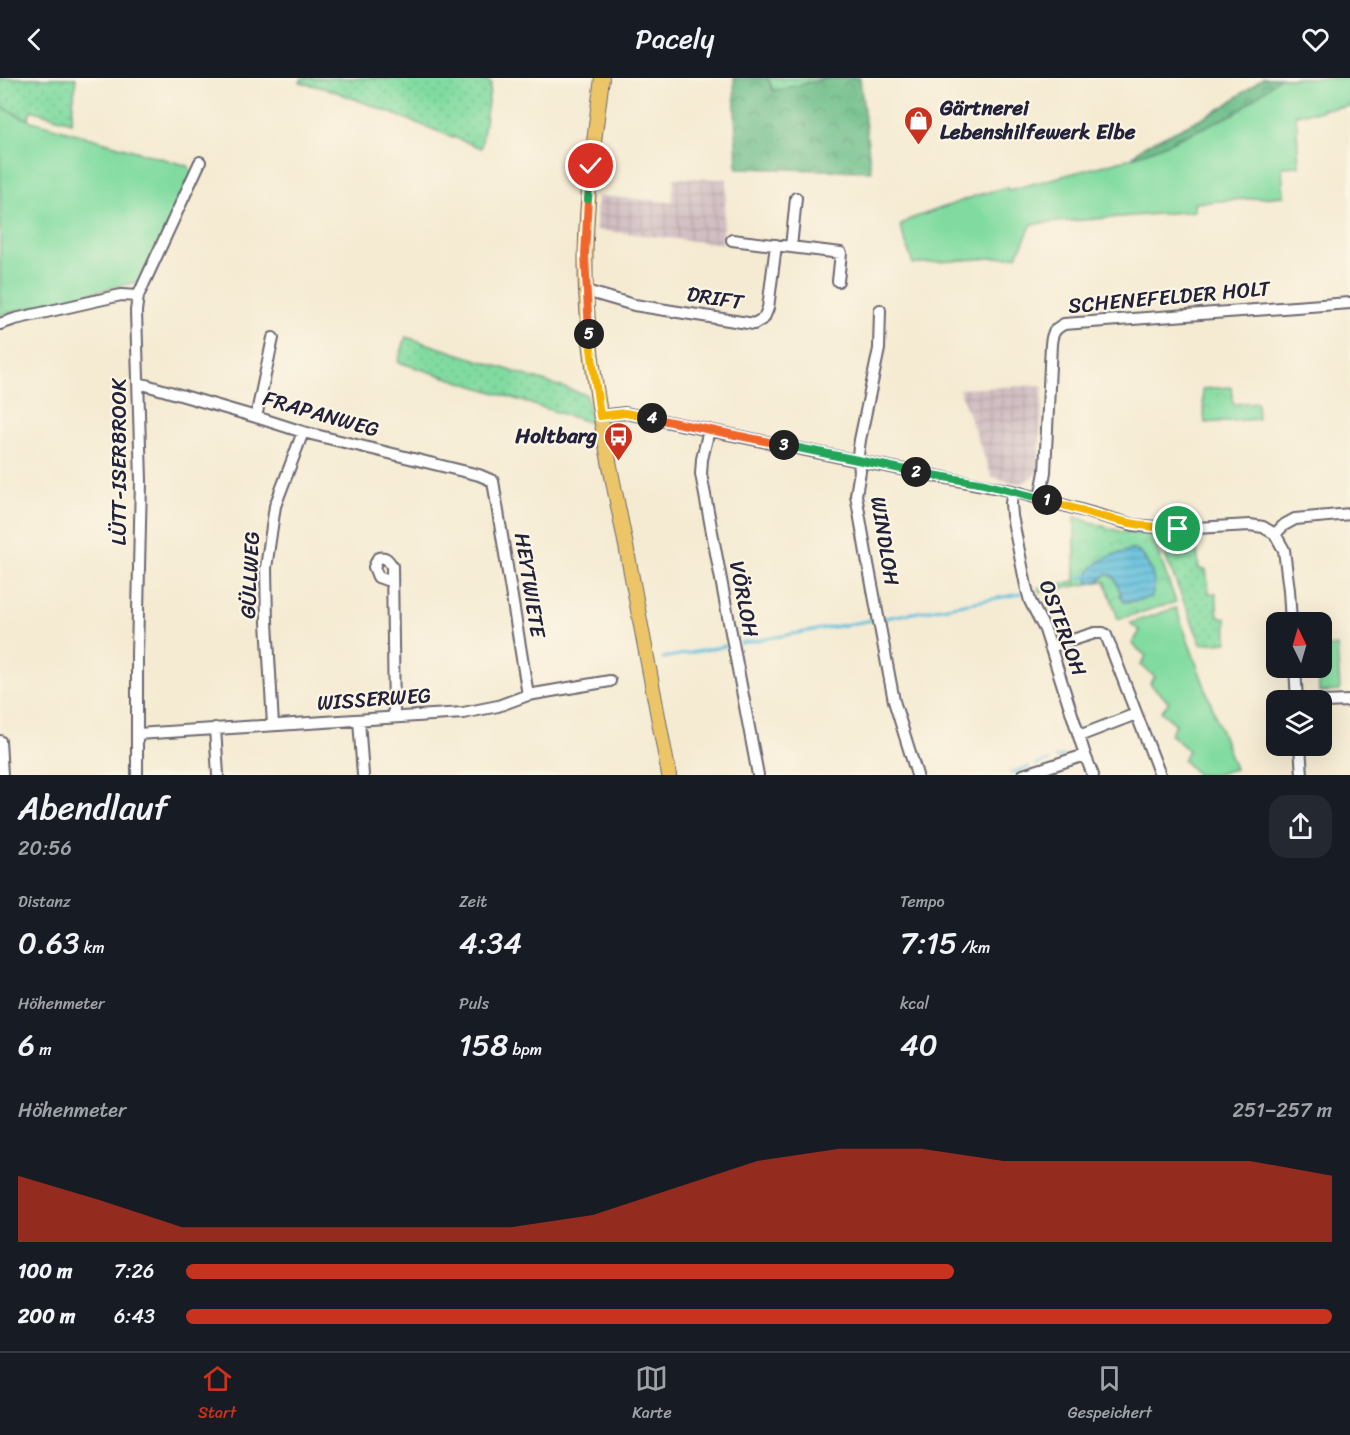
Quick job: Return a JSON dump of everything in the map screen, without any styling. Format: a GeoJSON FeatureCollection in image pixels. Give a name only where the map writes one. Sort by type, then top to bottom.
{"type":"FeatureCollection","features":[{"type":"Feature","properties":{"kind":"main road"},"geometry":{"type":"LineString","coordinates":[[602,78],[588,198],[585,255],[588,333],[600,416],[669,775]]}},
{"type":"Feature","properties":{"kind":"street","name":"LÜTT-ISERBROOK"},"geometry":{"type":"LineString","coordinates":[[137,775],[141,481],[136,311],[138,296],[200,162]]}},
{"type":"Feature","properties":{"kind":"street"},"geometry":{"type":"LineString","coordinates":[[791,247],[795,198]]}},
{"type":"Feature","properties":{"kind":"street"},"geometry":{"type":"LineString","coordinates":[[732,240],[841,253],[838,281]]}},
{"type":"Feature","properties":{"kind":"street","name":"DRIFT"},"geometry":{"type":"LineString","coordinates":[[586,291],[634,305],[754,324],[764,318],[768,308],[776,245]]}},
{"type":"Feature","properties":{"kind":"street"},"geometry":{"type":"LineString","coordinates":[[0,324],[121,295],[138,296]]}},
{"type":"Feature","properties":{"kind":"street","name":"SCHENEFELDER HOLT"},"geometry":{"type":"LineString","coordinates":[[1040,498],[1045,472],[1051,344],[1053,332],[1058,327],[1064,324],[1350,303]]}},
{"type":"Feature","properties":{"kind":"street","name":"WINDLOH"},"geometry":{"type":"LineString","coordinates":[[880,310],[879,349],[860,440],[860,471],[856,495],[894,701],[917,775]]}},
{"type":"Feature","properties":{"kind":"street"},"geometry":{"type":"LineString","coordinates":[[256,417],[273,338]]}},
{"type":"Feature","properties":{"kind":"street","name":"FRAPANWEG"},"geometry":{"type":"LineString","coordinates":[[139,383],[303,432],[479,475],[493,481]]}},
{"type":"Feature","properties":{"kind":"street"},"geometry":{"type":"LineString","coordinates":[[600,416],[625,413],[1013,491],[1123,523],[1178,529],[1253,525],[1267,528],[1275,534],[1286,556],[1290,612]]}},
{"type":"Feature","properties":{"kind":"street","name":"VÖRLOH"},"geometry":{"type":"LineString","coordinates":[[710,430],[702,459],[701,474],[758,775]]}},
{"type":"Feature","properties":{"kind":"street","name":"GÜLLWEG"},"geometry":{"type":"LineString","coordinates":[[273,725],[266,568],[275,506],[303,432]]}},
{"type":"Feature","properties":{"kind":"street","name":"HEYTWIETE"},"geometry":{"type":"LineString","coordinates":[[493,481],[528,695]]}},
{"type":"Feature","properties":{"kind":"street","name":"OSTERLOH"},"geometry":{"type":"LineString","coordinates":[[1013,491],[1011,516],[1030,601],[1045,630],[1093,775]]}},
{"type":"Feature","properties":{"kind":"street"},"geometry":{"type":"LineString","coordinates":[[1275,534],[1295,519],[1350,514]]}},
{"type":"Feature","properties":{"kind":"street"},"geometry":{"type":"LineString","coordinates":[[392,582],[394,717]]}},
{"type":"Feature","properties":{"kind":"street"},"geometry":{"type":"LineString","coordinates":[[1050,647],[1095,633],[1106,635],[1160,775]]}},
{"type":"Feature","properties":{"kind":"street","name":"WISSERWEG"},"geometry":{"type":"LineString","coordinates":[[137,734],[463,713],[498,706],[528,695],[610,681]]}},
{"type":"Feature","properties":{"kind":"street"},"geometry":{"type":"LineString","coordinates":[[1332,701],[1350,700]]}},
{"type":"Feature","properties":{"kind":"street"},"geometry":{"type":"LineString","coordinates":[[1079,736],[1136,714]]}},
{"type":"Feature","properties":{"kind":"street"},"geometry":{"type":"LineString","coordinates":[[359,720],[363,775]]}},
{"type":"Feature","properties":{"kind":"street"},"geometry":{"type":"LineString","coordinates":[[215,728],[218,775]]}},
{"type":"Feature","properties":{"kind":"street"},"geometry":{"type":"LineString","coordinates":[[0,741],[2,775]]}},
{"type":"Feature","properties":{"kind":"street"},"geometry":{"type":"LineString","coordinates":[[1023,775],[1085,755]]}},
{"type":"Feature","properties":{"kind":"street"},"geometry":{"type":"LineString","coordinates":[[1301,756],[1302,775]]}},
{"type":"Feature","properties":{"kind":"shaded area"},"geometry":{"type":"Polygon","coordinates":[[[674,178],[727,179],[722,244],[596,230],[597,196],[672,202],[674,178]]]}},
{"type":"Feature","properties":{"kind":"shaded area"},"geometry":{"type":"Polygon","coordinates":[[[1043,385],[1038,473],[1021,484],[992,477],[959,389],[1043,385]]]}},
{"type":"Feature","properties":{"kind":"green space"},"geometry":{"type":"Polygon","coordinates":[[[0,78],[76,78],[71,122],[31,110],[28,120],[0,106],[0,78]]]}},
{"type":"Feature","properties":{"kind":"green space"},"geometry":{"type":"Polygon","coordinates":[[[302,78],[479,78],[491,83],[481,148],[334,91],[300,82],[302,78]]]}},
{"type":"Feature","properties":{"kind":"green space"},"geometry":{"type":"Polygon","coordinates":[[[734,78],[767,78],[774,91],[829,78],[860,78],[871,171],[737,168],[734,78]]]}},
{"type":"Feature","properties":{"kind":"green space"},"geometry":{"type":"Polygon","coordinates":[[[767,78],[829,78],[774,91],[767,78]]]}},
{"type":"Feature","properties":{"kind":"green space"},"geometry":{"type":"Polygon","coordinates":[[[1263,78],[1288,78],[1236,113],[1131,158],[1144,146],[1222,108],[1263,78]]]}},
{"type":"Feature","properties":{"kind":"green space"},"geometry":{"type":"Polygon","coordinates":[[[1280,78],[1350,78],[1350,106],[1296,114],[1299,166],[1282,167],[1284,196],[1194,203],[1195,211],[1032,224],[1017,256],[913,264],[900,226],[908,220],[978,195],[1007,187],[1008,190],[1013,189],[1131,158],[1160,147],[1236,113],[1280,78]]]}},
{"type":"Feature","properties":{"kind":"green space"},"geometry":{"type":"Polygon","coordinates":[[[0,106],[28,120],[188,166],[193,173],[141,281],[0,315],[0,106]]]}},
{"type":"Feature","properties":{"kind":"green space"},"geometry":{"type":"Polygon","coordinates":[[[406,337],[587,395],[591,423],[398,362],[406,337]]]}},
{"type":"Feature","properties":{"kind":"green space"},"geometry":{"type":"Polygon","coordinates":[[[1231,387],[1233,404],[1257,402],[1258,419],[1205,423],[1202,389],[1231,387]]]}},
{"type":"Feature","properties":{"kind":"green space"},"geometry":{"type":"Polygon","coordinates":[[[1075,517],[1122,532],[1152,535],[1176,602],[1118,619],[1105,581],[1040,592],[1038,588],[1075,581],[1075,517]],[[1134,550],[1104,559],[1088,583],[1099,581],[1107,574],[1115,580],[1120,596],[1128,603],[1148,598],[1152,571],[1144,557],[1134,550]]]}},
{"type":"Feature","properties":{"kind":"green space"},"geometry":{"type":"Polygon","coordinates":[[[1158,538],[1196,538],[1199,569],[1206,570],[1209,593],[1216,593],[1218,617],[1226,618],[1227,642],[1201,644],[1158,538]]]}},
{"type":"Feature","properties":{"kind":"green space"},"geometry":{"type":"Polygon","coordinates":[[[1176,608],[1235,769],[1214,775],[1198,775],[1183,760],[1188,750],[1170,734],[1176,724],[1161,712],[1169,702],[1150,684],[1155,677],[1141,665],[1146,656],[1132,644],[1140,631],[1130,623],[1176,608]]]}},
{"type":"Feature","properties":{"kind":"green space"},"geometry":{"type":"Polygon","coordinates":[[[1337,646],[1340,691],[1319,690],[1318,678],[1332,678],[1332,647],[1337,646]]]}},
{"type":"Feature","properties":{"kind":"water"},"geometry":{"type":"Polygon","coordinates":[[[1134,550],[1142,556],[1152,573],[1154,584],[1152,596],[1124,602],[1116,581],[1113,576],[1109,575],[1099,581],[1088,583],[1091,569],[1097,564],[1111,556],[1134,550]]]}},
{"type":"Feature","properties":{"kind":"waterway"},"geometry":{"type":"LineString","coordinates":[[1081,578],[1088,575]]}},
{"type":"Feature","properties":{"kind":"waterway"},"geometry":{"type":"LineString","coordinates":[[885,618],[1020,594]]}},
{"type":"Feature","properties":{"kind":"waterway"},"geometry":{"type":"LineString","coordinates":[[741,643],[873,620]]}},
{"type":"Feature","properties":{"kind":"waterway"},"geometry":{"type":"LineString","coordinates":[[663,658],[726,646]]}},
{"type":"Feature","properties":{"kind":"waterway"},"geometry":{"type":"LineString","coordinates":[[1056,758],[1064,756]]}},
{"type":"Feature","properties":{"kind":"waterway"},"geometry":{"type":"LineString","coordinates":[[1036,765],[1049,761]]}},
{"type":"Feature","properties":{"kind":"waterway"},"geometry":{"type":"LineString","coordinates":[[1011,773],[1029,767]]}},
{"type":"Feature","properties":{"kind":"place","name":"Gärtnerei Lebenshilfewerk Elbe"},"geometry":{"type":"Point","coordinates":[919,146]}},
{"type":"Feature","properties":{"kind":"place","name":"Holtbarg"},"geometry":{"type":"Point","coordinates":[618,462]}},
{"type":"Feature","properties":{"kind":"route"},"geometry":{"type":"LineString","coordinates":[[591,166],[585,255],[586,291],[590,352],[600,416],[625,413],[984,484],[1123,523],[1178,529]]}}]}
